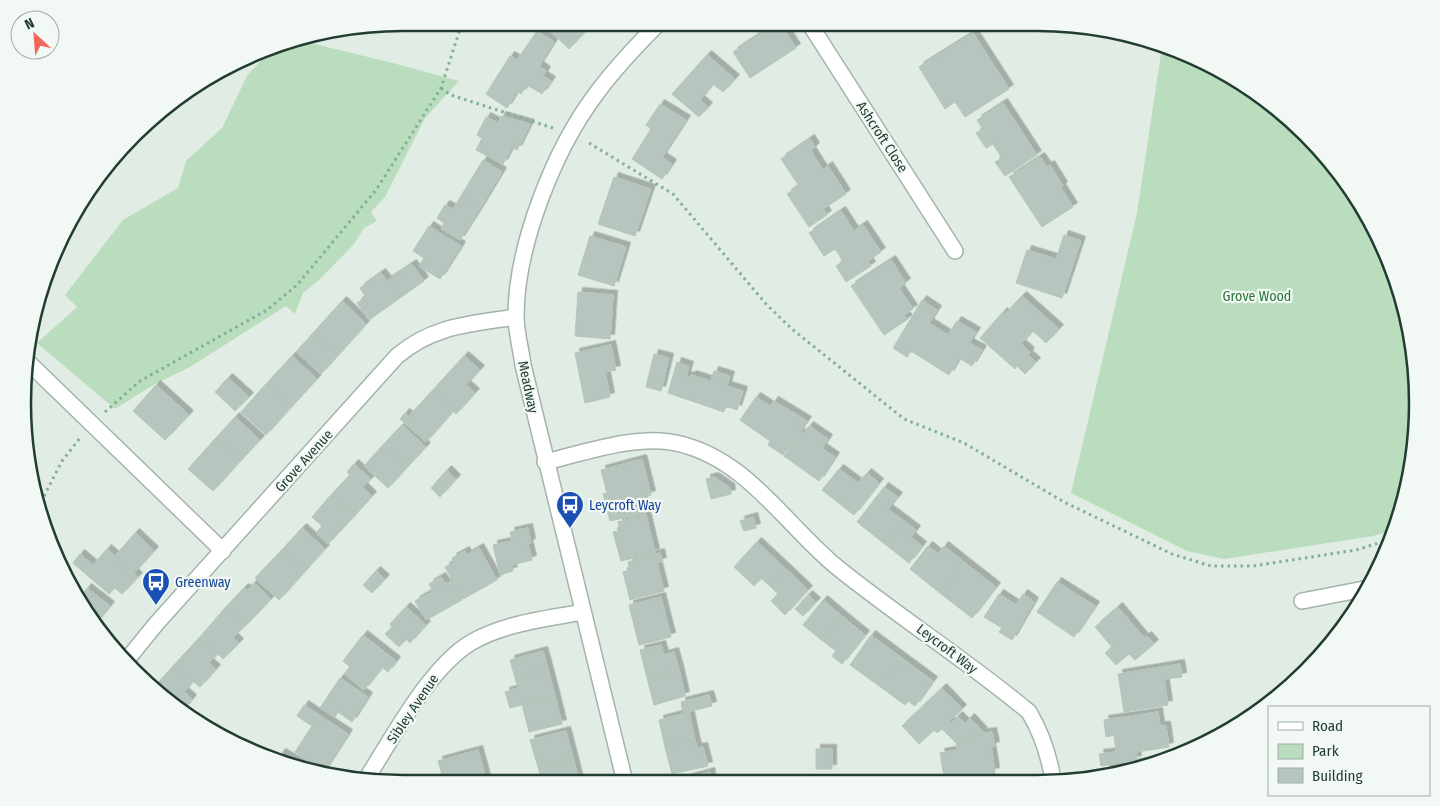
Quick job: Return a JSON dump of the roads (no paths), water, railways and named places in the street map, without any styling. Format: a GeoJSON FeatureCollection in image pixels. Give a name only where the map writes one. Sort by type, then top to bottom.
{"type":"FeatureCollection","features":[{"type":"Feature","properties":{"kind":"street","name":"Meadway"},"geometry":{"type":"LineString","coordinates":[[622,775],[523,365],[516,317],[520,268],[554,167],[595,95],[626,56],[651,31]]}},
{"type":"Feature","properties":{"kind":"street","name":"Ashcroft Close"},"geometry":{"type":"LineString","coordinates":[[814,31],[955,251]]}},
{"type":"Feature","properties":{"kind":"street","name":"Grove Avenue"},"geometry":{"type":"LineString","coordinates":[[131,655],[156,624],[397,356],[413,343],[430,333],[516,317]]}},
{"type":"Feature","properties":{"kind":"street"},"geometry":{"type":"LineString","coordinates":[[33,367],[223,551]]}},
{"type":"Feature","properties":{"kind":"street","name":"Leycroft Way"},"geometry":{"type":"LineString","coordinates":[[546,462],[633,443],[656,440],[675,442],[721,459],[745,478],[837,567],[1029,712],[1040,731],[1052,774]]}},
{"type":"Feature","properties":{"kind":"street"},"geometry":{"type":"LineString","coordinates":[[1302,601],[1358,590]]}},
{"type":"Feature","properties":{"kind":"street","name":"Sibley Avenue"},"geometry":{"type":"LineString","coordinates":[[370,773],[435,675],[456,653],[492,632],[583,612]]}},
{"type":"Feature","properties":{"kind":"place","name":"Leycroft Way"},"geometry":{"type":"Point","coordinates":[570,529]}},
{"type":"Feature","properties":{"kind":"place","name":"Greenway"},"geometry":{"type":"Point","coordinates":[156,606]}},
{"type":"Feature","properties":{"kind":"park label","name":"Grove Wood"},"geometry":{"type":"Point","coordinates":[1257,296]}}]}
